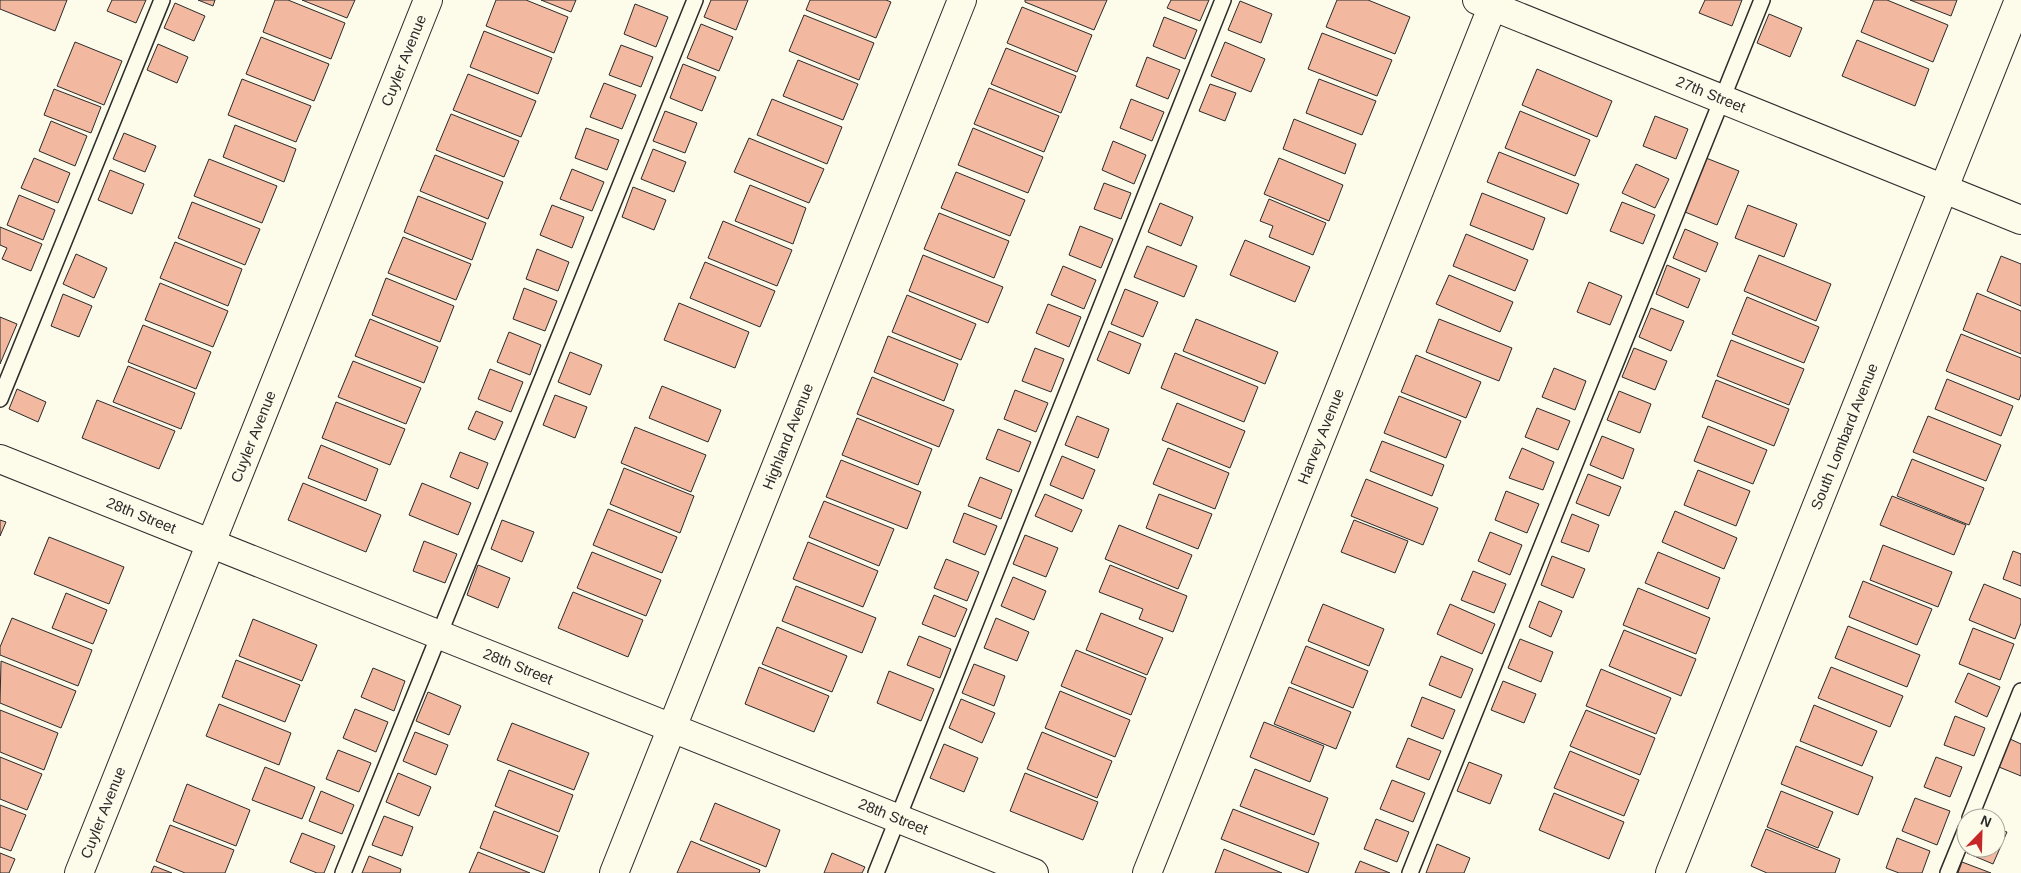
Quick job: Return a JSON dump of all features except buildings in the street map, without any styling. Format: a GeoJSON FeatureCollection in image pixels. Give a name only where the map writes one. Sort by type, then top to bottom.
{"type":"FeatureCollection","features":[{"type":"Feature","properties":{"kind":"street","name":"Cuyler Avenue"},"geometry":{"type":"LineString","coordinates":[[79,873],[428,0]]}},
{"type":"Feature","properties":{"kind":"street","name":"Highland Avenue"},"geometry":{"type":"LineString","coordinates":[[614,873],[962,0]]}},
{"type":"Feature","properties":{"kind":"street","name":"South Lombard Avenue"},"geometry":{"type":"LineString","coordinates":[[1670,873],[2020,0]]}},
{"type":"Feature","properties":{"kind":"street","name":"27th Street"},"geometry":{"type":"LineString","coordinates":[[1489,2],[2021,220]]}},
{"type":"Feature","properties":{"kind":"street","name":"Harvey Avenue"},"geometry":{"type":"LineString","coordinates":[[1147,873],[1489,2]]}},
{"type":"Feature","properties":{"kind":"street","name":"28th Street"},"geometry":{"type":"LineString","coordinates":[[0,459],[1034,873]]}},
{"type":"Feature","properties":{"kind":"lane"},"geometry":{"type":"LineString","coordinates":[[0,399],[162,0]]}},
{"type":"Feature","properties":{"kind":"lane"},"geometry":{"type":"LineString","coordinates":[[344,873],[695,0]]}},
{"type":"Feature","properties":{"kind":"lane"},"geometry":{"type":"LineString","coordinates":[[876,873],[1223,0]]}},
{"type":"Feature","properties":{"kind":"lane"},"geometry":{"type":"LineString","coordinates":[[1410,873],[1762,0]]}},
{"type":"Feature","properties":{"kind":"lane"},"geometry":{"type":"LineString","coordinates":[[1974,808],[2021,691]]}},
{"type":"Feature","properties":{"kind":"lane"},"geometry":{"type":"LineString","coordinates":[[1948,873],[1956,853]]}}]}
